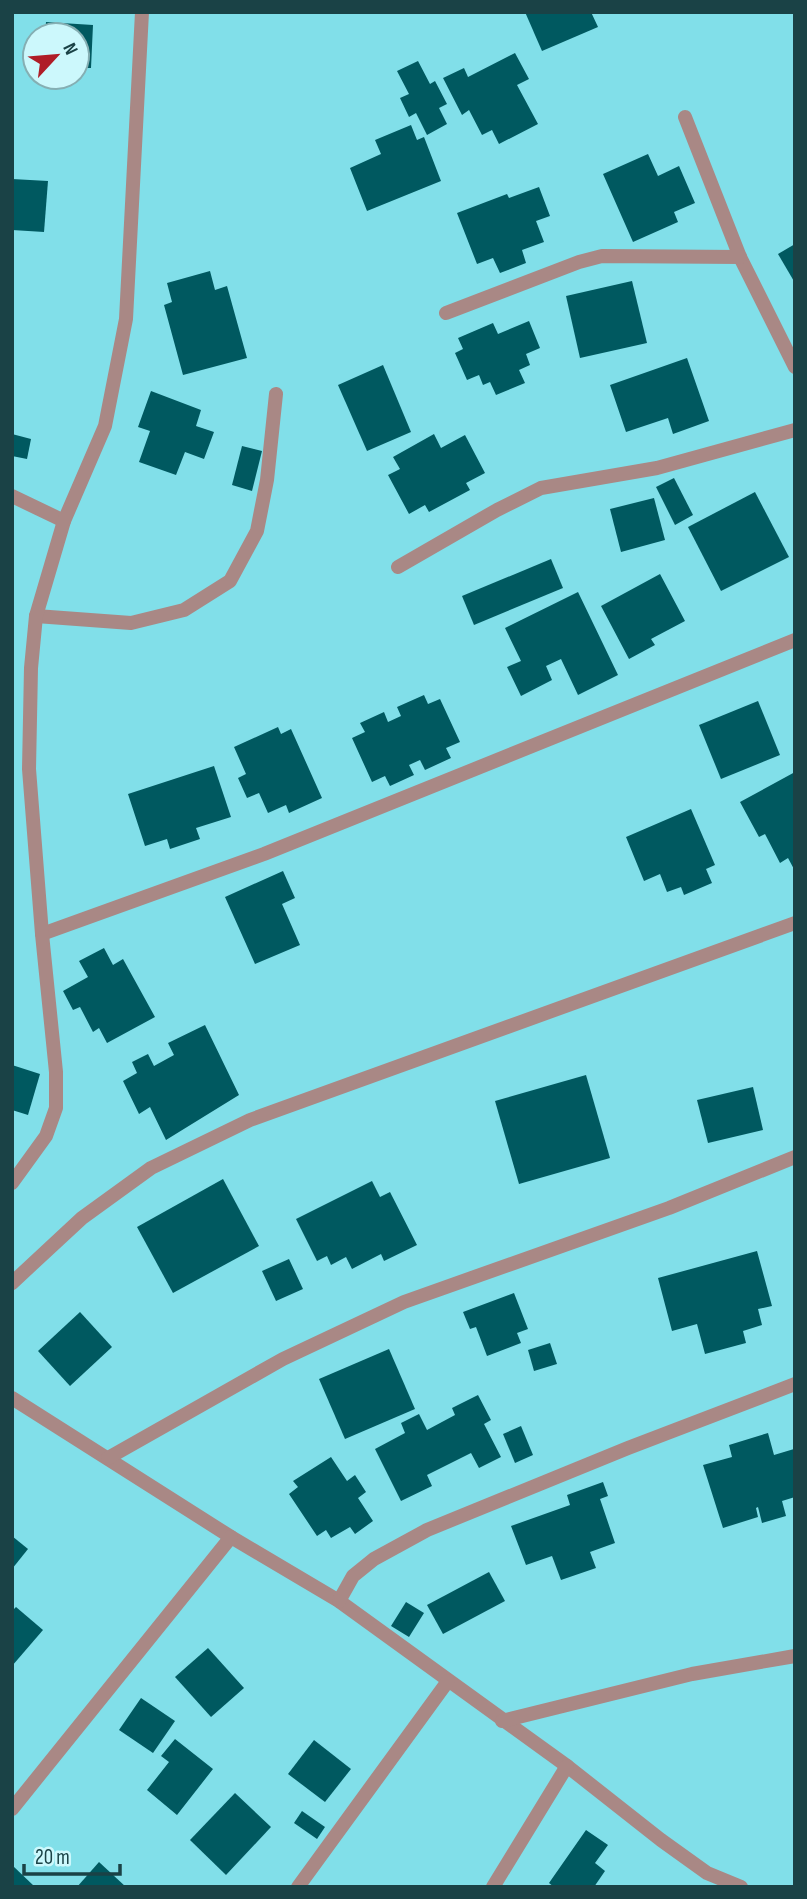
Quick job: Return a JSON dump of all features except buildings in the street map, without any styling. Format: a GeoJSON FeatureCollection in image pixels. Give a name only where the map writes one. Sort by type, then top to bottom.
{"type":"FeatureCollection","features":[{"type":"Feature","properties":{"kind":"street"},"geometry":{"type":"LineString","coordinates":[[12,1183],[46,1136],[55,1108],[56,1072],[29,769],[31,668],[36,616],[64,520],[106,425],[127,319],[142,12]]}},
{"type":"Feature","properties":{"kind":"street"},"geometry":{"type":"LineString","coordinates":[[685,117],[740,257],[795,367]]}},
{"type":"Feature","properties":{"kind":"street"},"geometry":{"type":"LineString","coordinates":[[446,313],[579,262],[602,256],[740,257]]}},
{"type":"Feature","properties":{"kind":"street"},"geometry":{"type":"LineString","coordinates":[[36,616],[131,623],[184,610],[230,581],[257,531],[267,480],[276,394]]}},
{"type":"Feature","properties":{"kind":"street"},"geometry":{"type":"LineString","coordinates":[[398,567],[541,488],[657,468],[795,430]]}},
{"type":"Feature","properties":{"kind":"street"},"geometry":{"type":"LineString","coordinates":[[12,496],[64,520]]}},
{"type":"Feature","properties":{"kind":"street"},"geometry":{"type":"LineString","coordinates":[[42,934],[264,854],[795,640]]}},
{"type":"Feature","properties":{"kind":"street"},"geometry":{"type":"LineString","coordinates":[[12,1283],[82,1218],[151,1168],[250,1120],[795,923]]}},
{"type":"Feature","properties":{"kind":"street"},"geometry":{"type":"LineString","coordinates":[[108,1458],[283,1359],[404,1303],[669,1208],[795,1157]]}},
{"type":"Feature","properties":{"kind":"street"},"geometry":{"type":"LineString","coordinates":[[339,1601],[354,1576],[374,1559],[427,1530],[795,1384]]}},
{"type":"Feature","properties":{"kind":"street"},"geometry":{"type":"LineString","coordinates":[[14,1403],[339,1601],[567,1766],[707,1873],[741,1887]]}},
{"type":"Feature","properties":{"kind":"street"},"geometry":{"type":"LineString","coordinates":[[12,1809],[231,1537]]}},
{"type":"Feature","properties":{"kind":"street"},"geometry":{"type":"LineString","coordinates":[[502,1721],[692,1674],[795,1656]]}},
{"type":"Feature","properties":{"kind":"street"},"geometry":{"type":"LineString","coordinates":[[298,1887],[447,1681]]}},
{"type":"Feature","properties":{"kind":"street"},"geometry":{"type":"LineString","coordinates":[[494,1887],[567,1766]]}}]}
